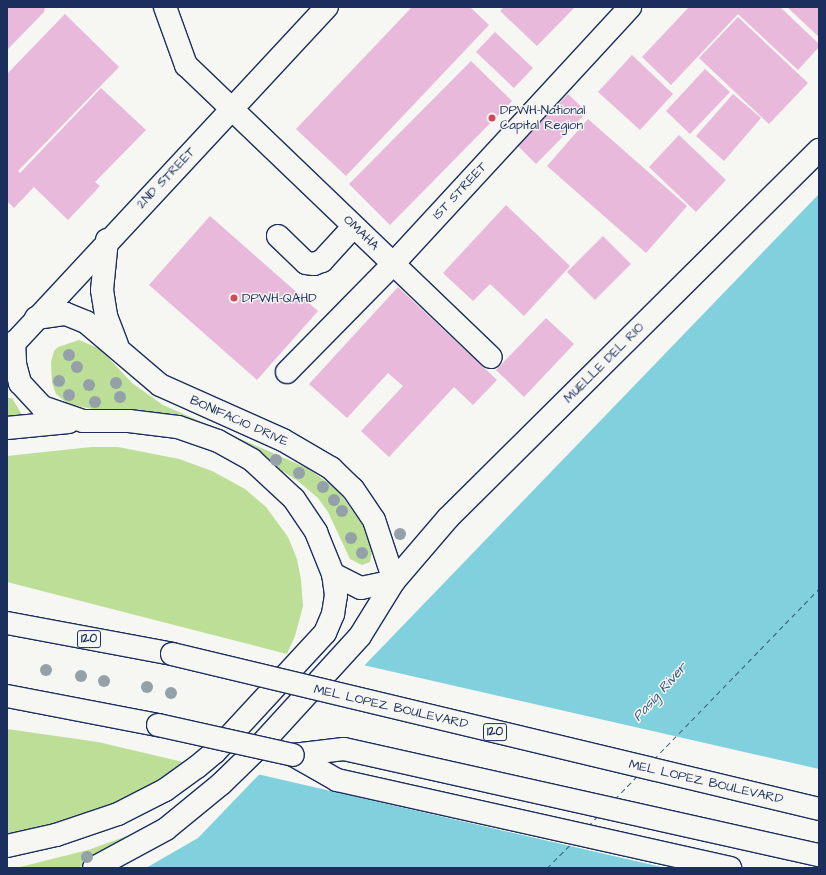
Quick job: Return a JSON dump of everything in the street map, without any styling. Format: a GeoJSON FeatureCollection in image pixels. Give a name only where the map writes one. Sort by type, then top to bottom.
{"type":"FeatureCollection","features":[{"type":"Feature","properties":{"kind":"main road","name":"OMAHA"},"geometry":{"type":"LineString","coordinates":[[165,7],[186,65],[491,357]]}},
{"type":"Feature","properties":{"kind":"main road","name":"2ND STREET"},"geometry":{"type":"LineString","coordinates":[[11,346],[107,240],[327,7]]}},
{"type":"Feature","properties":{"kind":"main road","name":"1ST STREET"},"geometry":{"type":"LineString","coordinates":[[287,372],[393,264],[630,7]]}},
{"type":"Feature","properties":{"kind":"main road","name":"MUELLE DEL RIO"},"geometry":{"type":"LineString","coordinates":[[94,868],[166,828],[221,784],[256,750],[360,636],[394,581],[448,518],[819,150]]}},
{"type":"Feature","properties":{"kind":"main road"},"geometry":{"type":"LineString","coordinates":[[278,236],[306,263],[314,264],[322,261],[354,226]]}},
{"type":"Feature","properties":{"kind":"main road"},"geometry":{"type":"LineString","coordinates":[[107,240],[102,290],[106,316],[117,347]]}},
{"type":"Feature","properties":{"kind":"main road","name":"BONIFACIO DRIVE"},"geometry":{"type":"LineString","coordinates":[[36,318],[56,314],[77,318],[86,322],[160,385],[283,440],[330,468],[353,490],[374,520],[394,581]]}},
{"type":"Feature","properties":{"kind":"main road","name":"BONIFACIO DRIVE"},"geometry":{"type":"LineString","coordinates":[[7,846],[56,835],[118,814],[165,790],[197,767],[215,752],[325,633],[333,614],[336,595],[332,574],[316,532],[294,499],[268,473],[236,450],[218,441],[178,427],[129,421],[83,421],[42,408],[25,391],[15,364],[11,346]]}},
{"type":"Feature","properties":{"kind":"main road"},"geometry":{"type":"LineString","coordinates":[[7,428],[83,421]]}},
{"type":"Feature","properties":{"kind":"main road"},"geometry":{"type":"LineString","coordinates":[[332,574],[361,588],[394,581]]}},
{"type":"Feature","properties":{"kind":"main road","name":"MEL LOPEZ BOULEVARD"},"geometry":{"type":"LineString","coordinates":[[7,623],[172,654],[819,809]]}},
{"type":"Feature","properties":{"kind":"main road"},"geometry":{"type":"LineString","coordinates":[[7,696],[158,725],[293,755],[336,780],[730,868]]}},
{"type":"Feature","properties":{"kind":"main road"},"geometry":{"type":"LineString","coordinates":[[293,755],[344,749],[819,855]]}},
{"type":"Feature","properties":{"kind":"green space"},"geometry":{"type":"Polygon","coordinates":[[[79,340],[100,349],[132,383],[163,405],[307,468],[337,489],[368,533],[373,546],[370,562],[362,565],[350,559],[328,512],[318,498],[298,481],[268,462],[97,410],[68,404],[56,394],[52,383],[51,362],[54,351],[58,347],[79,340]]]}},
{"type":"Feature","properties":{"kind":"green space"},"geometry":{"type":"Polygon","coordinates":[[[7,398],[12,398],[24,418],[7,426],[7,398]]]}},
{"type":"Feature","properties":{"kind":"green space"},"geometry":{"type":"Polygon","coordinates":[[[91,447],[118,447],[179,459],[212,471],[245,489],[266,507],[288,537],[297,559],[301,580],[303,606],[295,636],[287,654],[7,582],[7,456],[91,447]]]}},
{"type":"Feature","properties":{"kind":"green space"},"geometry":{"type":"Polygon","coordinates":[[[7,729],[98,742],[187,763],[135,801],[7,840],[7,729]]]}},
{"type":"Feature","properties":{"kind":"green space"},"geometry":{"type":"Polygon","coordinates":[[[138,832],[95,861],[77,868],[16,868],[88,850],[138,832]]]}},
{"type":"Feature","properties":{"kind":"water","name":"Pasig River"},"geometry":{"type":"Polygon","coordinates":[[[819,194],[819,825],[781,868],[146,868],[198,838],[819,194]]]}},
{"type":"Feature","properties":{"kind":"pier"},"geometry":{"type":"Polygon","coordinates":[[[363,665],[819,769],[819,828],[783,868],[666,868],[257,774],[363,665]]]}},
{"type":"Feature","properties":{"kind":"building"},"geometry":{"type":"Polygon","coordinates":[[[7,7],[45,7],[44,12],[7,50],[7,7]]]}},
{"type":"Feature","properties":{"kind":"building"},"geometry":{"type":"Polygon","coordinates":[[[412,7],[470,7],[489,25],[346,176],[296,129],[412,7]]]}},
{"type":"Feature","properties":{"kind":"building"},"geometry":{"type":"Polygon","coordinates":[[[504,7],[575,7],[537,46],[500,11],[504,7]]]}},
{"type":"Feature","properties":{"kind":"building"},"geometry":{"type":"Polygon","coordinates":[[[689,7],[780,7],[819,44],[819,47],[798,70],[738,14],[671,85],[642,57],[689,7]]]}},
{"type":"Feature","properties":{"kind":"building"},"geometry":{"type":"Polygon","coordinates":[[[787,7],[819,7],[819,37],[787,7]]]}},
{"type":"Feature","properties":{"kind":"building"},"geometry":{"type":"Polygon","coordinates":[[[65,14],[119,67],[18,171],[20,173],[101,88],[146,130],[95,182],[100,186],[68,220],[34,187],[14,208],[7,201],[7,74],[65,14]]]}},
{"type":"Feature","properties":{"kind":"building"},"geometry":{"type":"Polygon","coordinates":[[[738,17],[808,83],[769,124],[699,58],[738,17]]]}},
{"type":"Feature","properties":{"kind":"building"},"geometry":{"type":"Polygon","coordinates":[[[495,32],[533,68],[514,88],[476,52],[495,32]]]}},
{"type":"Feature","properties":{"kind":"building"},"geometry":{"type":"Polygon","coordinates":[[[632,55],[673,94],[640,130],[598,92],[632,55]]]}},
{"type":"Feature","properties":{"kind":"building"},"geometry":{"type":"Polygon","coordinates":[[[471,61],[512,101],[390,225],[349,184],[471,61]]]}},
{"type":"Feature","properties":{"kind":"building"},"geometry":{"type":"Polygon","coordinates":[[[705,69],[730,92],[690,134],[666,111],[705,69]]]}},
{"type":"Feature","properties":{"kind":"building"},"geometry":{"type":"Polygon","coordinates":[[[568,94],[587,112],[536,164],[518,146],[568,94]]]}},
{"type":"Feature","properties":{"kind":"building"},"geometry":{"type":"Polygon","coordinates":[[[733,94],[761,118],[724,161],[696,136],[733,94]]]}},
{"type":"Feature","properties":{"kind":"building"},"geometry":{"type":"Polygon","coordinates":[[[588,119],[687,206],[646,253],[547,166],[588,119]]]}},
{"type":"Feature","properties":{"kind":"building"},"geometry":{"type":"Polygon","coordinates":[[[679,135],[726,180],[696,212],[649,167],[679,135]]]}},
{"type":"Feature","properties":{"kind":"building"},"geometry":{"type":"Polygon","coordinates":[[[506,205],[570,266],[524,316],[490,284],[473,301],[443,273],[506,205]]]}},
{"type":"Feature","properties":{"kind":"building","name":"DPWH-QAHD"},"geometry":{"type":"Polygon","coordinates":[[[210,216],[318,311],[257,380],[149,285],[210,216]]]}},
{"type":"Feature","properties":{"kind":"building"},"geometry":{"type":"Polygon","coordinates":[[[603,236],[631,264],[595,300],[567,272],[603,236]]]}},
{"type":"Feature","properties":{"kind":"building"},"geometry":{"type":"Polygon","coordinates":[[[398,287],[497,380],[473,405],[454,387],[389,457],[361,431],[403,386],[388,373],[347,418],[309,384],[398,287]]]}},
{"type":"Feature","properties":{"kind":"building"},"geometry":{"type":"Polygon","coordinates":[[[546,318],[574,344],[524,397],[496,370],[546,318]]]}},
{"type":"Feature","properties":{"kind":"ferry route"},"geometry":{"type":"LineString","coordinates":[[654,759],[819,589]]}},
{"type":"Feature","properties":{"kind":"ferry route"},"geometry":{"type":"LineString","coordinates":[[615,799],[636,777]]}},
{"type":"Feature","properties":{"kind":"ferry route"},"geometry":{"type":"LineString","coordinates":[[588,826],[597,817]]}},
{"type":"Feature","properties":{"kind":"ferry route"},"geometry":{"type":"LineString","coordinates":[[547,868],[571,844]]}},
{"type":"Feature","properties":{"kind":"place","name":"DPWH-National Capital Region"},"geometry":{"type":"Point","coordinates":[492,118]}},
{"type":"Feature","properties":{"kind":"place","name":"DPWH-QAHD"},"geometry":{"type":"Point","coordinates":[234,298]}}]}
